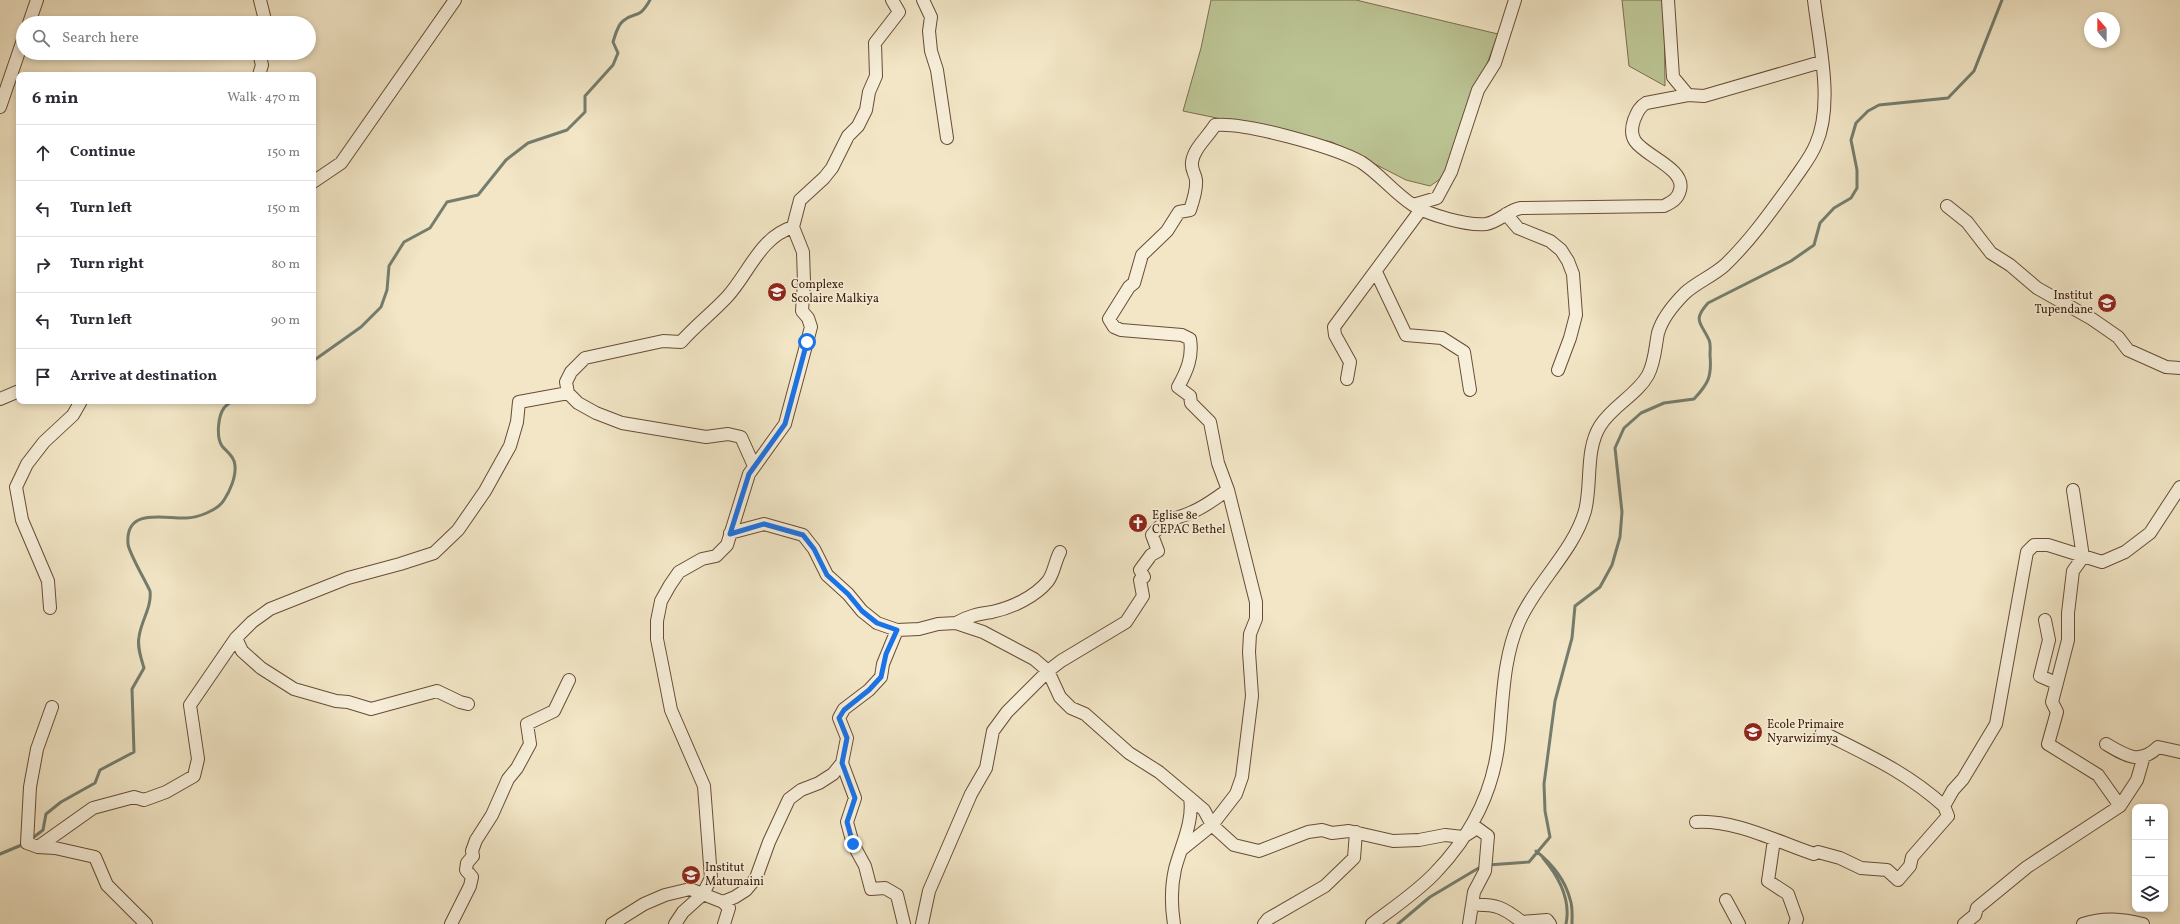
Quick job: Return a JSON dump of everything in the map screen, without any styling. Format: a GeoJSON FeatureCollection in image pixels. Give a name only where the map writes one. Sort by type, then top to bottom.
{"type":"FeatureCollection","features":[{"type":"Feature","properties":{"kind":"street"},"geometry":{"type":"LineString","coordinates":[[31,16],[36,0]]}},
{"type":"Feature","properties":{"kind":"street"},"geometry":{"type":"LineString","coordinates":[[260,0],[264,16]]}},
{"type":"Feature","properties":{"kind":"street"},"geometry":{"type":"LineString","coordinates":[[316,180],[341,163],[455,0]]}},
{"type":"Feature","properties":{"kind":"street"},"geometry":{"type":"LineString","coordinates":[[675,924],[683,912],[703,894],[711,878],[704,786],[671,710],[657,639],[657,621],[661,601],[679,572],[702,559],[716,556],[722,552],[727,545],[739,503],[754,466],[785,424],[811,327],[808,318],[802,310],[804,282],[803,252],[793,227],[800,200],[824,178],[832,168],[848,136],[858,126],[866,110],[869,92],[876,76],[876,43],[899,12],[892,0]]}},
{"type":"Feature","properties":{"kind":"street"},"geometry":{"type":"LineString","coordinates":[[923,0],[931,17],[929,31],[931,51],[937,70],[946,138]]}},
{"type":"Feature","properties":{"kind":"street"},"geometry":{"type":"LineString","coordinates":[[1347,379],[1350,362],[1335,335],[1334,327],[1376,272],[1417,207],[1437,198],[1451,172],[1478,90],[1495,63],[1515,0]]}},
{"type":"Feature","properties":{"kind":"street"},"geometry":{"type":"LineString","coordinates":[[1668,0],[1673,77],[1688,95]]}},
{"type":"Feature","properties":{"kind":"street"},"geometry":{"type":"LineString","coordinates":[[1372,924],[1434,874],[1476,820],[1492,776],[1498,750],[1510,649],[1519,622],[1531,600],[1577,531],[1585,510],[1591,450],[1599,427],[1612,410],[1647,378],[1654,362],[1659,331],[1676,304],[1686,292],[1724,265],[1750,237],[1769,215],[1815,147],[1822,121],[1825,98],[1825,78],[1821,62],[1814,0]]}},
{"type":"Feature","properties":{"kind":"street"},"geometry":{"type":"LineString","coordinates":[[0,107],[16,60]]}},
{"type":"Feature","properties":{"kind":"street"},"geometry":{"type":"LineString","coordinates":[[260,72],[262,64],[261,60]]}},
{"type":"Feature","properties":{"kind":"street"},"geometry":{"type":"LineString","coordinates":[[1181,850],[1212,824],[1236,794],[1242,777],[1252,696],[1248,652],[1250,634],[1256,619],[1256,602],[1228,490],[1218,463],[1210,422],[1191,403],[1190,396],[1178,387],[1188,367],[1192,349],[1190,339],[1182,336],[1121,330],[1114,327],[1109,319],[1129,287],[1134,283],[1142,255],[1167,232],[1180,212],[1190,210],[1196,187],[1196,178],[1192,171],[1192,162],[1196,150],[1215,126],[1226,124],[1267,132],[1339,153],[1362,163],[1417,207],[1439,216],[1459,221],[1486,224],[1514,209],[1521,208],[1664,206],[1673,202],[1679,195],[1681,187],[1679,178],[1663,163],[1639,146],[1634,139],[1633,123],[1640,106],[1646,103],[1688,95],[1704,96],[1821,62]]}},
{"type":"Feature","properties":{"kind":"street"},"geometry":{"type":"LineString","coordinates":[[1947,206],[1967,222],[1991,253],[2010,265],[2037,288],[2092,319],[2118,337],[2128,350],[2158,364],[2180,368]]}},
{"type":"Feature","properties":{"kind":"street"},"geometry":{"type":"LineString","coordinates":[[1506,214],[1518,228],[1550,241],[1560,250],[1568,261],[1573,274],[1576,315],[1570,338],[1558,370]]}},
{"type":"Feature","properties":{"kind":"street"},"geometry":{"type":"LineString","coordinates":[[754,466],[741,437],[728,434],[706,437],[622,423],[596,413],[578,403],[568,393],[566,382],[571,372],[585,358],[663,341],[681,342],[690,331],[713,312],[737,287],[759,250],[786,229],[793,227]]}},
{"type":"Feature","properties":{"kind":"street"},"geometry":{"type":"LineString","coordinates":[[1376,272],[1406,335],[1442,338],[1464,352],[1470,390]]}},
{"type":"Feature","properties":{"kind":"street"},"geometry":{"type":"LineString","coordinates":[[0,399],[16,392]]}},
{"type":"Feature","properties":{"kind":"street"},"geometry":{"type":"LineString","coordinates":[[38,847],[93,808],[134,797],[144,800],[159,795],[194,776],[198,759],[190,705],[236,638],[252,622],[270,609],[348,578],[434,553],[458,530],[485,491],[510,446],[517,422],[519,402],[568,393]]}},
{"type":"Feature","properties":{"kind":"street"},"geometry":{"type":"LineString","coordinates":[[50,608],[48,580],[22,520],[16,488],[27,464],[44,442],[73,415],[79,404]]}},
{"type":"Feature","properties":{"kind":"street"},"geometry":{"type":"LineString","coordinates":[[1944,806],[1953,790],[1963,779],[1996,724],[2027,552],[2034,545],[2048,545],[2102,562],[2125,552],[2150,533],[2180,487]]}},
{"type":"Feature","properties":{"kind":"street"},"geometry":{"type":"LineString","coordinates":[[922,924],[929,891],[971,794],[986,768],[992,730],[1007,712],[1048,671],[1061,661],[1126,622],[1143,596],[1140,580],[1144,577],[1140,570],[1151,556],[1158,551],[1152,535],[1161,524],[1176,516],[1192,512],[1228,490]]}},
{"type":"Feature","properties":{"kind":"street"},"geometry":{"type":"LineString","coordinates":[[2073,490],[2083,557],[2074,571],[2068,613],[2068,640],[2052,702],[2057,712],[2048,744],[2098,775],[2120,806]]}},
{"type":"Feature","properties":{"kind":"street"},"geometry":{"type":"LineString","coordinates":[[730,534],[764,524],[803,535],[814,549],[827,575],[848,594],[862,611],[877,623],[897,630],[919,629],[938,624],[956,623],[983,632],[1016,648],[1034,659],[1048,671],[1060,697],[1071,708],[1085,714],[1129,753],[1159,772],[1204,810],[1212,824],[1234,844],[1259,851],[1308,832],[1322,830],[1332,833],[1356,832],[1393,840],[1420,840],[1445,835],[1463,837],[1477,828],[1488,836],[1485,866],[1474,892],[1468,924]]}},
{"type":"Feature","properties":{"kind":"street"},"geometry":{"type":"LineString","coordinates":[[956,623],[969,616],[992,612],[1024,600],[1049,580],[1060,552]]}},
{"type":"Feature","properties":{"kind":"street"},"geometry":{"type":"LineString","coordinates":[[2046,620],[2049,640],[2040,676],[2056,683]]}},
{"type":"Feature","properties":{"kind":"street"},"geometry":{"type":"LineString","coordinates":[[723,902],[746,890],[756,878],[769,842],[789,799],[801,790],[819,784],[833,774],[842,763],[847,738],[839,718],[844,710],[869,690],[881,677],[885,657],[897,630]]}},
{"type":"Feature","properties":{"kind":"street"},"geometry":{"type":"LineString","coordinates":[[236,638],[242,651],[256,663],[294,689],[371,709],[437,691],[460,702],[468,704]]}},
{"type":"Feature","properties":{"kind":"street"},"geometry":{"type":"LineString","coordinates":[[451,924],[470,886],[472,877],[466,870],[467,863],[473,856],[472,851],[476,840],[492,815],[508,779],[517,768],[530,744],[527,724],[554,711],[569,680]]}},
{"type":"Feature","properties":{"kind":"street"},"geometry":{"type":"LineString","coordinates":[[52,707],[37,749],[30,787],[27,843],[38,847],[55,848],[95,857],[107,885],[146,924]]}},
{"type":"Feature","properties":{"kind":"street"},"geometry":{"type":"LineString","coordinates":[[1696,822],[1716,821],[1756,832],[1814,854],[1818,852],[1840,858],[1861,868],[1887,870],[1898,880],[1910,866],[1912,858],[1948,816],[1944,806],[1906,775],[1880,760],[1822,732]]}},
{"type":"Feature","properties":{"kind":"street"},"geometry":{"type":"LineString","coordinates":[[2106,744],[2122,754],[2136,758],[2151,754],[2158,747],[2180,752]]}},
{"type":"Feature","properties":{"kind":"street"},"geometry":{"type":"LineString","coordinates":[[1964,924],[1975,916],[1978,908],[2027,867],[2120,806],[2137,780],[2144,756]]}},
{"type":"Feature","properties":{"kind":"street"},"geometry":{"type":"LineString","coordinates":[[842,763],[855,798],[847,822],[853,844],[865,866],[871,889],[885,888],[897,895],[904,924]]}},
{"type":"Feature","properties":{"kind":"street"},"geometry":{"type":"LineString","coordinates":[[1174,924],[1171,892],[1192,811],[1190,798]]}},
{"type":"Feature","properties":{"kind":"street"},"geometry":{"type":"LineString","coordinates":[[1264,924],[1268,919],[1325,886],[1354,858],[1356,832]]}},
{"type":"Feature","properties":{"kind":"street"},"geometry":{"type":"LineString","coordinates":[[1774,840],[1768,881],[1788,894],[1797,919],[1795,924]]}},
{"type":"Feature","properties":{"kind":"street"},"geometry":{"type":"LineString","coordinates":[[612,924],[644,904],[665,895],[690,889],[723,902],[730,908],[724,924]]}},
{"type":"Feature","properties":{"kind":"street"},"geometry":{"type":"LineString","coordinates":[[1726,900],[1739,924]]}},
{"type":"Feature","properties":{"kind":"street"},"geometry":{"type":"LineString","coordinates":[[1472,905],[1496,905],[1506,910],[1522,922],[1547,920],[1550,924]]}},
{"type":"Feature","properties":{"kind":"street"},"geometry":{"type":"LineString","coordinates":[[2083,924],[2104,919],[2123,919],[2143,924]]}},
{"type":"Feature","properties":{"kind":"green space"},"geometry":{"type":"Polygon","coordinates":[[[1211,0],[1356,0],[1498,34],[1446,175],[1430,186],[1406,180],[1332,142],[1183,111],[1201,48],[1211,0]]]}},
{"type":"Feature","properties":{"kind":"green space"},"geometry":{"type":"Polygon","coordinates":[[[1622,0],[1664,0],[1665,86],[1629,66],[1622,0]]]}},
{"type":"Feature","properties":{"kind":"waterway"},"geometry":{"type":"LineString","coordinates":[[316,359],[361,327],[381,307],[387,290],[389,266],[404,242],[430,228],[447,202],[478,195],[506,160],[528,143],[567,130],[585,112],[585,96],[613,65],[618,53],[613,42],[616,31],[627,18],[643,11],[650,0]]}},
{"type":"Feature","properties":{"kind":"waterway"},"geometry":{"type":"LineString","coordinates":[[1488,865],[1529,862],[1550,837],[1545,811],[1544,784],[1555,701],[1572,638],[1575,606],[1600,587],[1612,565],[1620,537],[1622,512],[1615,448],[1624,428],[1641,413],[1664,403],[1694,399],[1699,394],[1710,375],[1710,342],[1699,318],[1703,309],[1708,303],[1791,261],[1814,245],[1820,223],[1834,208],[1851,198],[1857,188],[1857,170],[1851,140],[1856,123],[1868,111],[1879,105],[1948,98],[1974,71],[2002,0]]}},
{"type":"Feature","properties":{"kind":"waterway"},"geometry":{"type":"LineString","coordinates":[[30,840],[43,830],[46,814],[61,802],[95,783],[100,770],[134,752],[132,689],[144,668],[139,641],[140,631],[148,608],[150,591],[129,548],[129,532],[133,524],[139,520],[157,517],[191,518],[207,513],[221,504],[232,484],[235,475],[235,463],[232,457],[222,446],[218,432],[220,416],[224,408],[229,404]]}},
{"type":"Feature","properties":{"kind":"waterway"},"geometry":{"type":"LineString","coordinates":[[0,854],[24,844]]}},
{"type":"Feature","properties":{"kind":"waterway"},"geometry":{"type":"LineString","coordinates":[[1536,851],[1552,866],[1565,885],[1572,905],[1572,924]]}},
{"type":"Feature","properties":{"kind":"waterway"},"geometry":{"type":"LineString","coordinates":[[1543,858],[1559,881],[1562,889],[1567,906],[1566,924]]}},
{"type":"Feature","properties":{"kind":"waterway"},"geometry":{"type":"LineString","coordinates":[[1398,924],[1430,897],[1482,866]]}},
{"type":"Feature","properties":{"kind":"place","name":"Complexe Scolaire Malkiya"},"geometry":{"type":"Point","coordinates":[777,292]}},
{"type":"Feature","properties":{"kind":"place","name":"Institut Tupendane"},"geometry":{"type":"Point","coordinates":[2107,303]}},
{"type":"Feature","properties":{"kind":"place","name":"Eglise 8e CEPAC Bethel"},"geometry":{"type":"Point","coordinates":[1138,523]}},
{"type":"Feature","properties":{"kind":"place","name":"Ecole Primaire Nyarwizimya"},"geometry":{"type":"Point","coordinates":[1753,732]}},
{"type":"Feature","properties":{"kind":"place","name":"Institut Matumaini"},"geometry":{"type":"Point","coordinates":[691,875]}},
{"type":"Feature","properties":{"kind":"route"},"geometry":{"type":"LineString","coordinates":[[807,342],[797,373],[792,401],[785,424],[749,474],[730,534],[764,524],[803,535],[814,549],[827,575],[848,594],[862,611],[877,623],[897,630],[886,654],[881,677],[869,690],[844,710],[839,718],[847,738],[842,763],[855,798],[847,822],[853,844]]}}]}
